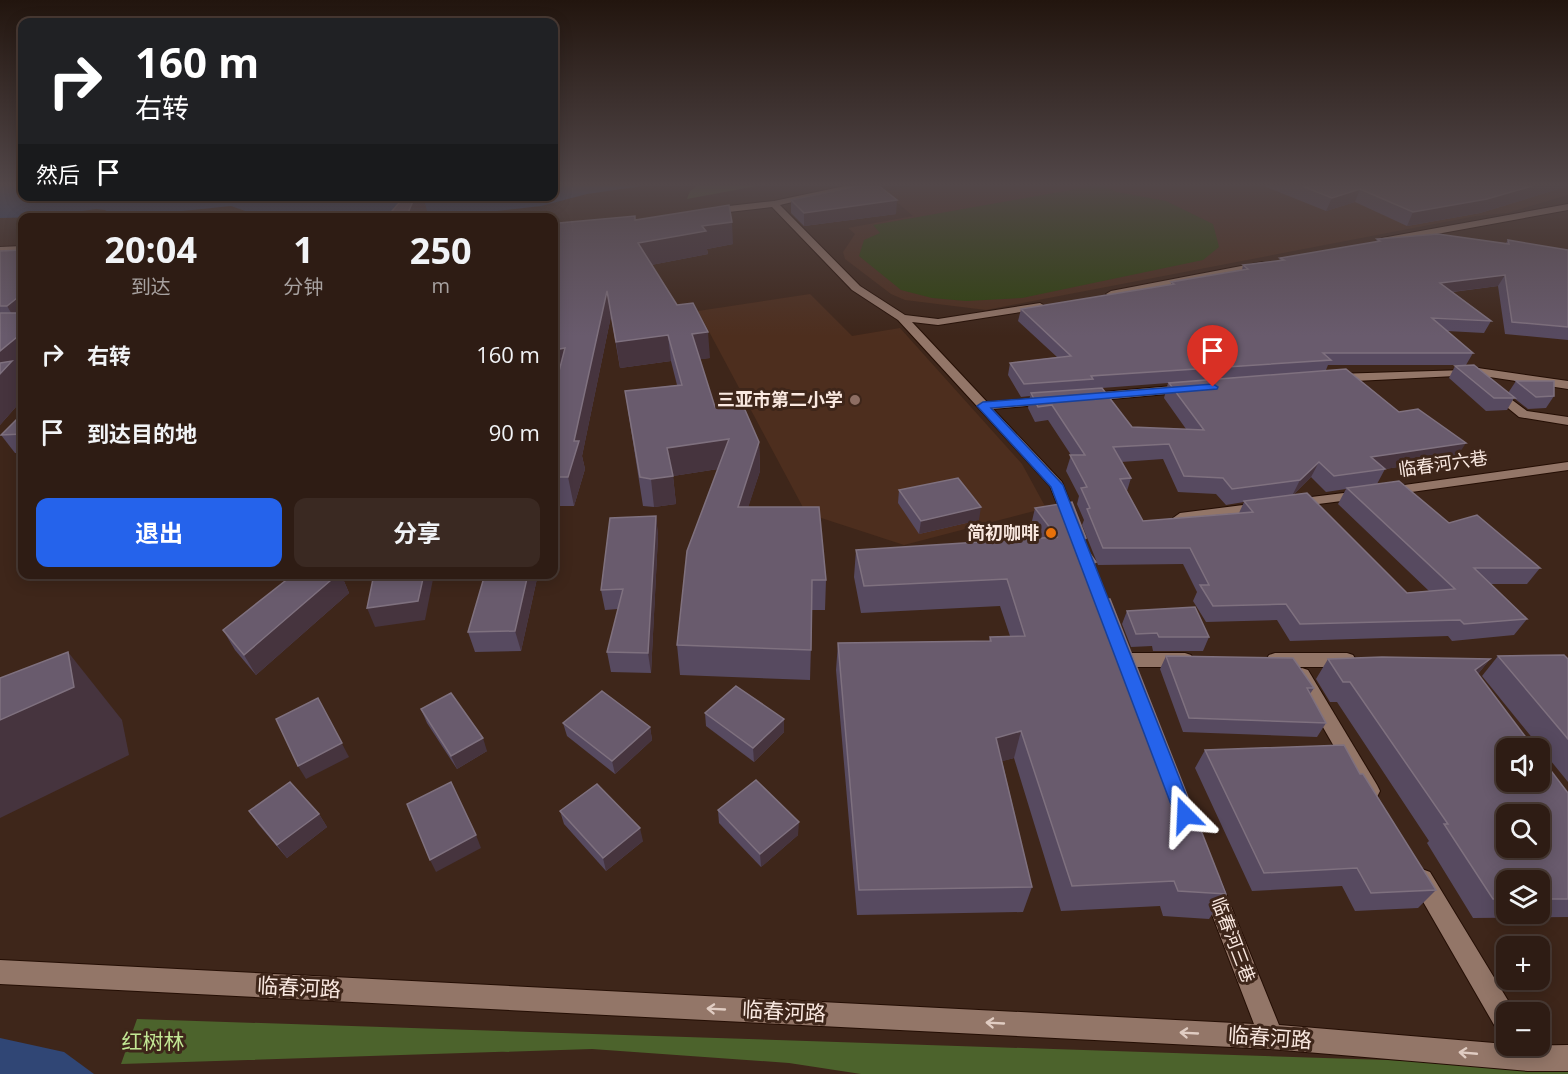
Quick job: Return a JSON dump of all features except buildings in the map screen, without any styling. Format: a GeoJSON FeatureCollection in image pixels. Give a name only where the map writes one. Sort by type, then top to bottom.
{"type":"FeatureCollection","features":[{"type":"Feature","properties":{"kind":"street"},"geometry":{"type":"LineString","coordinates":[[805,236],[856,288],[902,318],[1057,485],[1078,540]]}},
{"type":"Feature","properties":{"kind":"street"},"geometry":{"type":"LineString","coordinates":[[1377,242],[1405,236]]}},
{"type":"Feature","properties":{"kind":"street"},"geometry":{"type":"LineString","coordinates":[[1441,236],[1454,238]]}},
{"type":"Feature","properties":{"kind":"street"},"geometry":{"type":"LineString","coordinates":[[0,250],[18,249]]}},
{"type":"Feature","properties":{"kind":"street"},"geometry":{"type":"LineString","coordinates":[[1103,296],[1276,262]]}},
{"type":"Feature","properties":{"kind":"street"},"geometry":{"type":"LineString","coordinates":[[902,318],[938,322],[1048,305]]}},
{"type":"Feature","properties":{"kind":"street"},"geometry":{"type":"LineString","coordinates":[[1471,371],[1523,414],[1568,421]]}},
{"type":"Feature","properties":{"kind":"street"},"geometry":{"type":"LineString","coordinates":[[1320,379],[1471,371],[1568,385]]}},
{"type":"Feature","properties":{"kind":"street"},"geometry":{"type":"LineString","coordinates":[[983,406],[1193,389]]}},
{"type":"Feature","properties":{"kind":"street","name":"临春河六巷"},"geometry":{"type":"LineString","coordinates":[[1180,518],[1568,466]]}},
{"type":"Feature","properties":{"kind":"street"},"geometry":{"type":"LineString","coordinates":[[1133,682],[1122,654],[1203,660]]}},
{"type":"Feature","properties":{"kind":"street"},"geometry":{"type":"LineString","coordinates":[[1259,660],[1362,660]]}},
{"type":"Feature","properties":{"kind":"street"},"geometry":{"type":"LineString","coordinates":[[1293,660],[1378,804]]}},
{"type":"Feature","properties":{"kind":"street"},"geometry":{"type":"LineString","coordinates":[[1415,866],[1496,1004]]}},
{"type":"Feature","properties":{"kind":"street","name":"临春河三巷"},"geometry":{"type":"LineString","coordinates":[[1206,871],[1271,1037]]}},
{"type":"Feature","properties":{"kind":"street","name":"临春河路"},"geometry":{"type":"LineString","coordinates":[[0,972],[1496,1050]]}},
{"type":"Feature","properties":{"kind":"street","name":"临春河路"},"geometry":{"type":"LineString","coordinates":[[1550,1056],[1568,1058]]}},
{"type":"Feature","properties":{"kind":"shaded area"},"geometry":{"type":"Polygon","coordinates":[[[854,236],[1371,236],[986,310],[905,300],[891,294],[845,259],[843,252],[854,236]]]}},
{"type":"Feature","properties":{"kind":"shaded area","name":"三亚市第二小学"},"geometry":{"type":"Polygon","coordinates":[[[810,294],[852,336],[900,328],[1022,464],[1046,508],[904,545],[806,513],[698,311],[810,294]]]}},
{"type":"Feature","properties":{"kind":"green space"},"geometry":{"type":"Polygon","coordinates":[[[873,236],[1216,236],[1219,247],[1203,260],[1022,298],[966,301],[932,298],[901,290],[859,256],[864,240],[873,236]]]}},
{"type":"Feature","properties":{"kind":"green space","name":"红树林"},"geometry":{"type":"Polygon","coordinates":[[[137,1019],[1568,1066],[1568,1074],[861,1074],[789,1063],[592,1049],[121,1064],[137,1019]]]}},
{"type":"Feature","properties":{"kind":"water"},"geometry":{"type":"Polygon","coordinates":[[[0,1038],[64,1052],[94,1074],[0,1074],[0,1038]]]}},
{"type":"Feature","properties":{"kind":"place","name":"三亚市第二小学"},"geometry":{"type":"Point","coordinates":[855,400]}},
{"type":"Feature","properties":{"kind":"place","name":"简初咖啡"},"geometry":{"type":"Point","coordinates":[1051,533]}},
{"type":"Feature","properties":{"kind":"route"},"geometry":{"type":"LineString","coordinates":[[1185,815],[1057,485],[983,406],[1213,387]]}}]}
